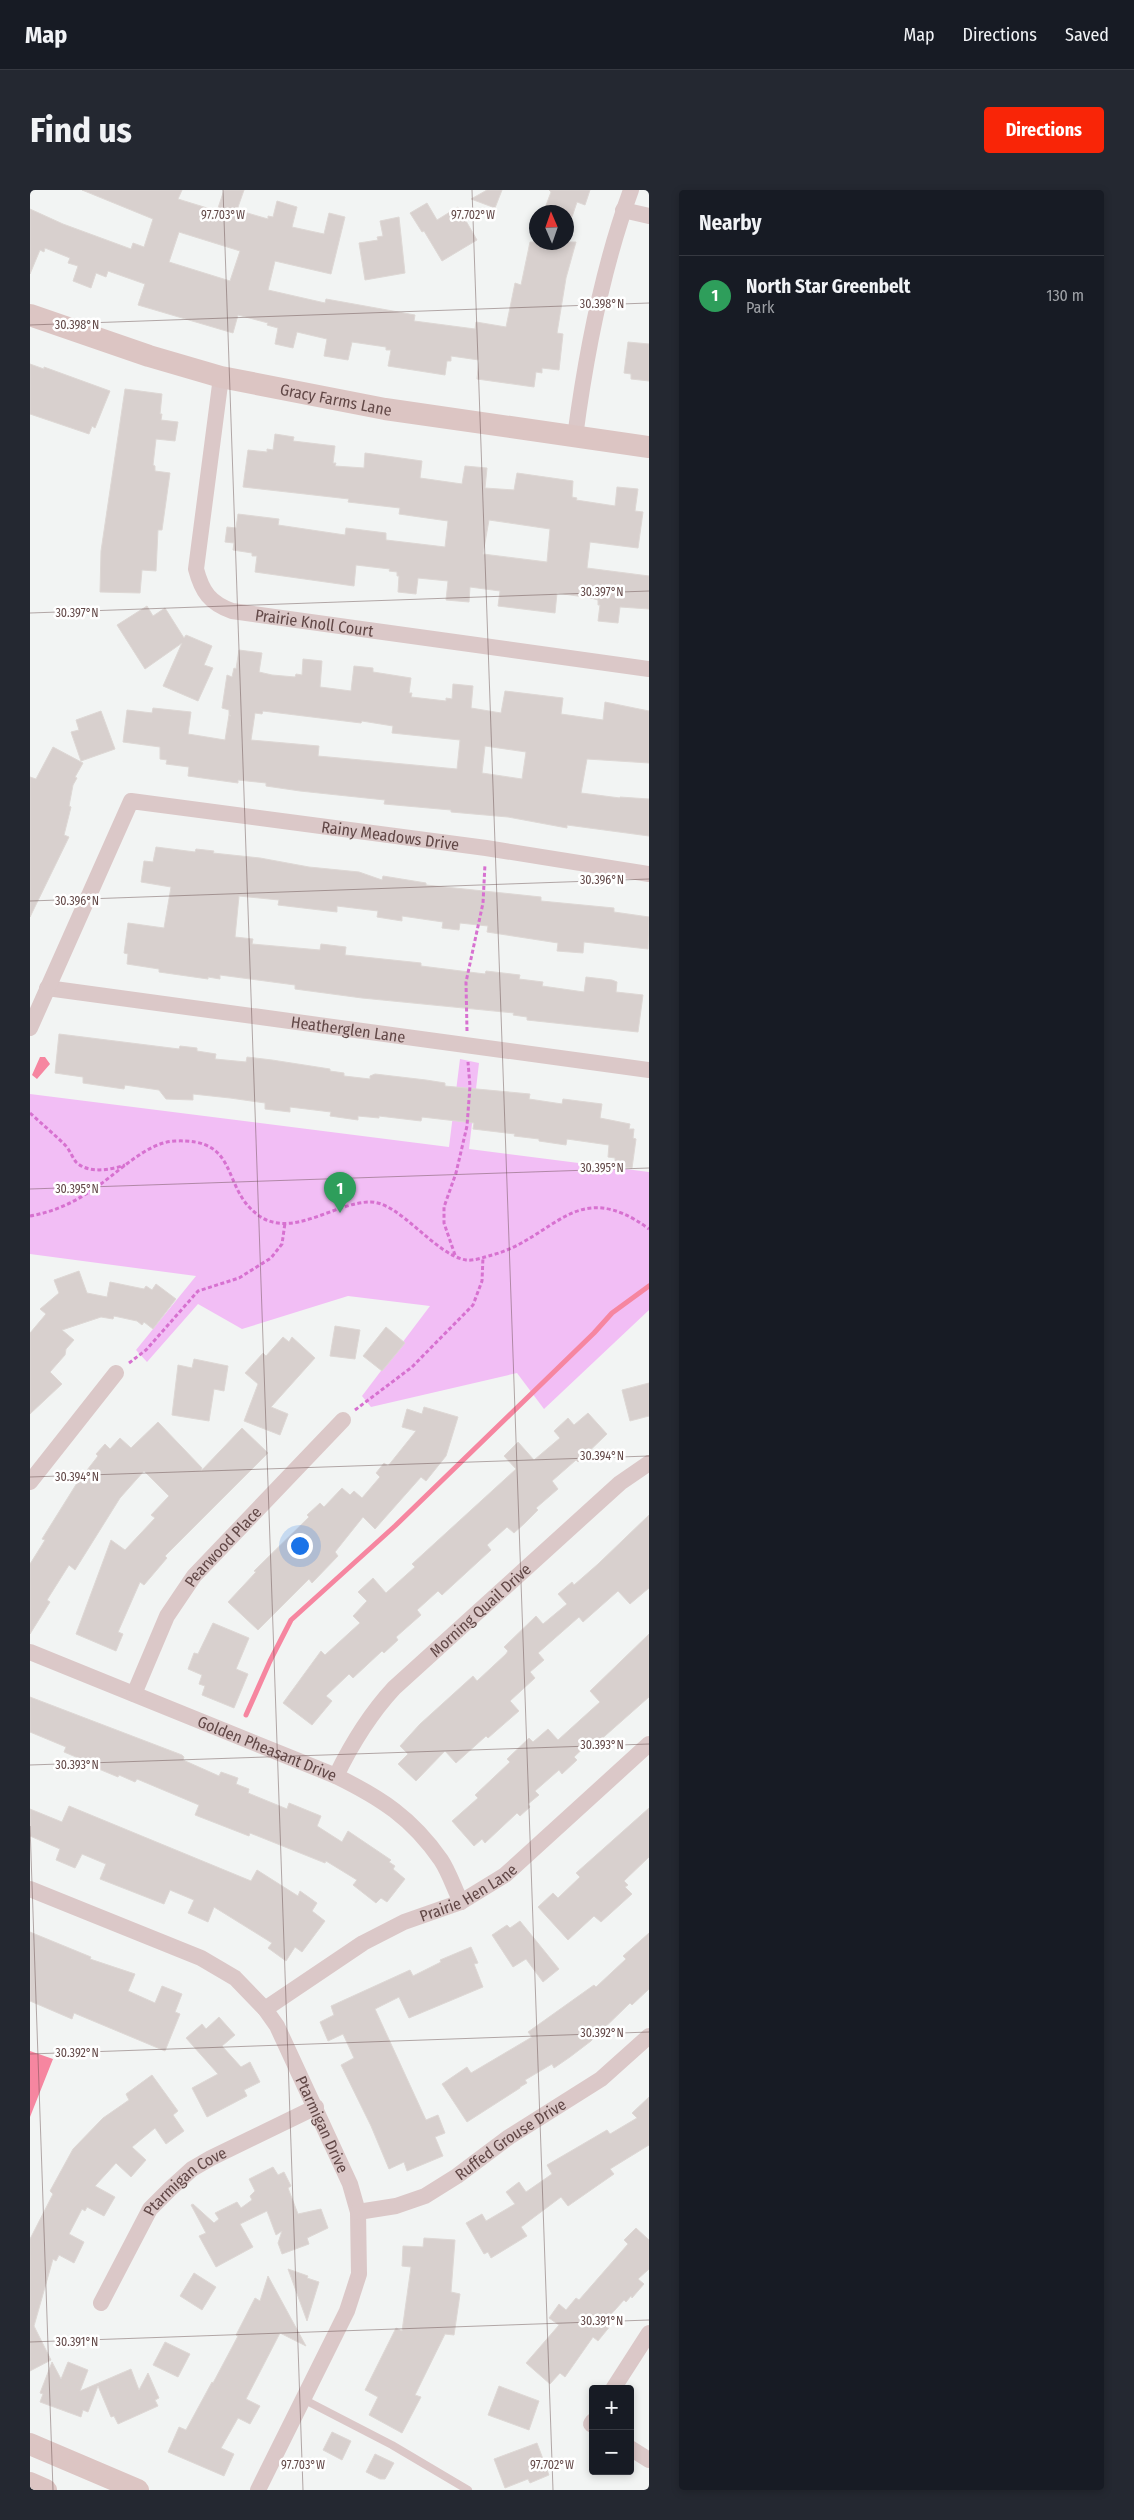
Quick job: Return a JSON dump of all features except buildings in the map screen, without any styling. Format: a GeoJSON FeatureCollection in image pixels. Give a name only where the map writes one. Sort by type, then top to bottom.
{"type":"FeatureCollection","features":[{"type":"Feature","properties":{"kind":"street"},"geometry":{"type":"LineString","coordinates":[[575,436],[598,307],[611,247],[631,190]]}},
{"type":"Feature","properties":{"kind":"street"},"geometry":{"type":"LineString","coordinates":[[623,210],[649,216]]}},
{"type":"Feature","properties":{"kind":"street","name":"Gracy Farms Lane"},"geometry":{"type":"LineString","coordinates":[[30,315],[149,356],[221,377],[385,409],[649,447]]}},
{"type":"Feature","properties":{"kind":"street","name":"Prairie Knoll Court"},"geometry":{"type":"LineString","coordinates":[[221,377],[196,569],[199,583],[207,597],[218,606],[232,611],[649,669]]}},
{"type":"Feature","properties":{"kind":"street","name":"Rainy Meadows Drive"},"geometry":{"type":"LineString","coordinates":[[47,988],[131,801],[486,848],[649,874]]}},
{"type":"Feature","properties":{"kind":"street"},"geometry":{"type":"LineString","coordinates":[[30,1028],[47,988]]}},
{"type":"Feature","properties":{"kind":"street","name":"Heatherglen Lane"},"geometry":{"type":"LineString","coordinates":[[47,988],[649,1070]]}},
{"type":"Feature","properties":{"kind":"street"},"geometry":{"type":"LineString","coordinates":[[30,1482],[116,1373]]}},
{"type":"Feature","properties":{"kind":"street","name":"Pearwood Place"},"geometry":{"type":"LineString","coordinates":[[134,1694],[167,1616],[194,1576],[342,1420]]}},
{"type":"Feature","properties":{"kind":"street","name":"Morning Quail Drive"},"geometry":{"type":"LineString","coordinates":[[336,1776],[352,1742],[373,1711],[394,1688],[620,1483],[649,1463]]}},
{"type":"Feature","properties":{"kind":"street","name":"Golden Pheasant Drive"},"geometry":{"type":"LineString","coordinates":[[30,1652],[336,1776],[377,1796],[414,1826],[441,1861],[461,1902]]}},
{"type":"Feature","properties":{"kind":"street","name":"Prairie Hen Lane"},"geometry":{"type":"LineString","coordinates":[[265,2009],[363,1942],[404,1922],[461,1902],[504,1875],[649,1744]]}},
{"type":"Feature","properties":{"kind":"street","name":"Ptarmigan Drive"},"geometry":{"type":"LineString","coordinates":[[30,1889],[201,1958],[235,1978],[265,2009],[277,2026],[350,2184],[358,2212],[359,2274],[347,2311],[258,2490]]}},
{"type":"Feature","properties":{"kind":"street","name":"Ruffed Grouse Drive"},"geometry":{"type":"LineString","coordinates":[[358,2212],[396,2206],[433,2191],[509,2137],[601,2079],[649,2036]]}},
{"type":"Feature","properties":{"kind":"street","name":"Ptarmigan Cove"},"geometry":{"type":"LineString","coordinates":[[101,2304],[150,2209],[170,2189],[192,2169],[211,2158],[316,2107]]}},
{"type":"Feature","properties":{"kind":"street"},"geometry":{"type":"LineString","coordinates":[[616,2385],[649,2333]]}},
{"type":"Feature","properties":{"kind":"street"},"geometry":{"type":"LineString","coordinates":[[30,2444],[138,2490]]}},
{"type":"Feature","properties":{"kind":"street"},"geometry":{"type":"LineString","coordinates":[[634,2451],[649,2460]]}},
{"type":"Feature","properties":{"kind":"street"},"geometry":{"type":"LineString","coordinates":[[30,2483],[46,2490]]}},
{"type":"Feature","properties":{"kind":"lane"},"geometry":{"type":"LineString","coordinates":[[303,2399],[392,2445],[468,2490]]}},
{"type":"Feature","properties":{"kind":"path"},"geometry":{"type":"LineString","coordinates":[[466,1037],[466,982],[483,903],[486,848]]}},
{"type":"Feature","properties":{"kind":"path"},"geometry":{"type":"LineString","coordinates":[[455,1256],[444,1223],[444,1207],[456,1173],[467,1126],[470,1086],[468,1059]]}},
{"type":"Feature","properties":{"kind":"path"},"geometry":{"type":"LineString","coordinates":[[30,1113],[53,1132],[70,1150],[75,1161],[83,1167],[108,1171],[130,1164]]}},
{"type":"Feature","properties":{"kind":"path"},"geometry":{"type":"LineString","coordinates":[[30,1216],[47,1213],[70,1204],[130,1164],[148,1149],[173,1141],[195,1140],[211,1146],[225,1161],[245,1202],[259,1216],[285,1224],[305,1220],[352,1204],[372,1201],[386,1207],[455,1256],[467,1260],[506,1252],[523,1243],[546,1225],[568,1213],[584,1208],[609,1210],[637,1221],[649,1229]]}},
{"type":"Feature","properties":{"kind":"path"},"geometry":{"type":"LineString","coordinates":[[116,1373],[146,1350],[198,1291],[239,1278],[271,1258],[282,1244],[285,1224]]}},
{"type":"Feature","properties":{"kind":"path"},"geometry":{"type":"LineString","coordinates":[[342,1420],[412,1367],[473,1305],[482,1281],[483,1258]]}},
{"type":"Feature","properties":{"kind":"shaded area"},"geometry":{"type":"Polygon","coordinates":[[[40,1057],[45,1057],[50,1064],[37,1079],[32,1075],[40,1057]]]}},
{"type":"Feature","properties":{"kind":"shaded area"},"geometry":{"type":"Polygon","coordinates":[[[460,1059],[479,1063],[469,1149],[649,1172],[649,1310],[544,1409],[517,1373],[371,1407],[362,1396],[430,1306],[348,1296],[242,1329],[198,1304],[147,1362],[136,1350],[196,1276],[30,1254],[30,1094],[449,1147],[460,1059]]]}},
{"type":"Feature","properties":{"kind":"shaded area"},"geometry":{"type":"Polygon","coordinates":[[[30,2051],[53,2059],[30,2117],[30,2051]]]}},
{"type":"Feature","properties":{"kind":"waterway"},"geometry":{"type":"LineString","coordinates":[[246,1715],[291,1620],[395,1526],[594,1333],[612,1313],[649,1286]]}},
{"type":"Feature","properties":{"kind":"place","name":"North Star Greenbelt"},"geometry":{"type":"Point","coordinates":[340,1213]}}]}
